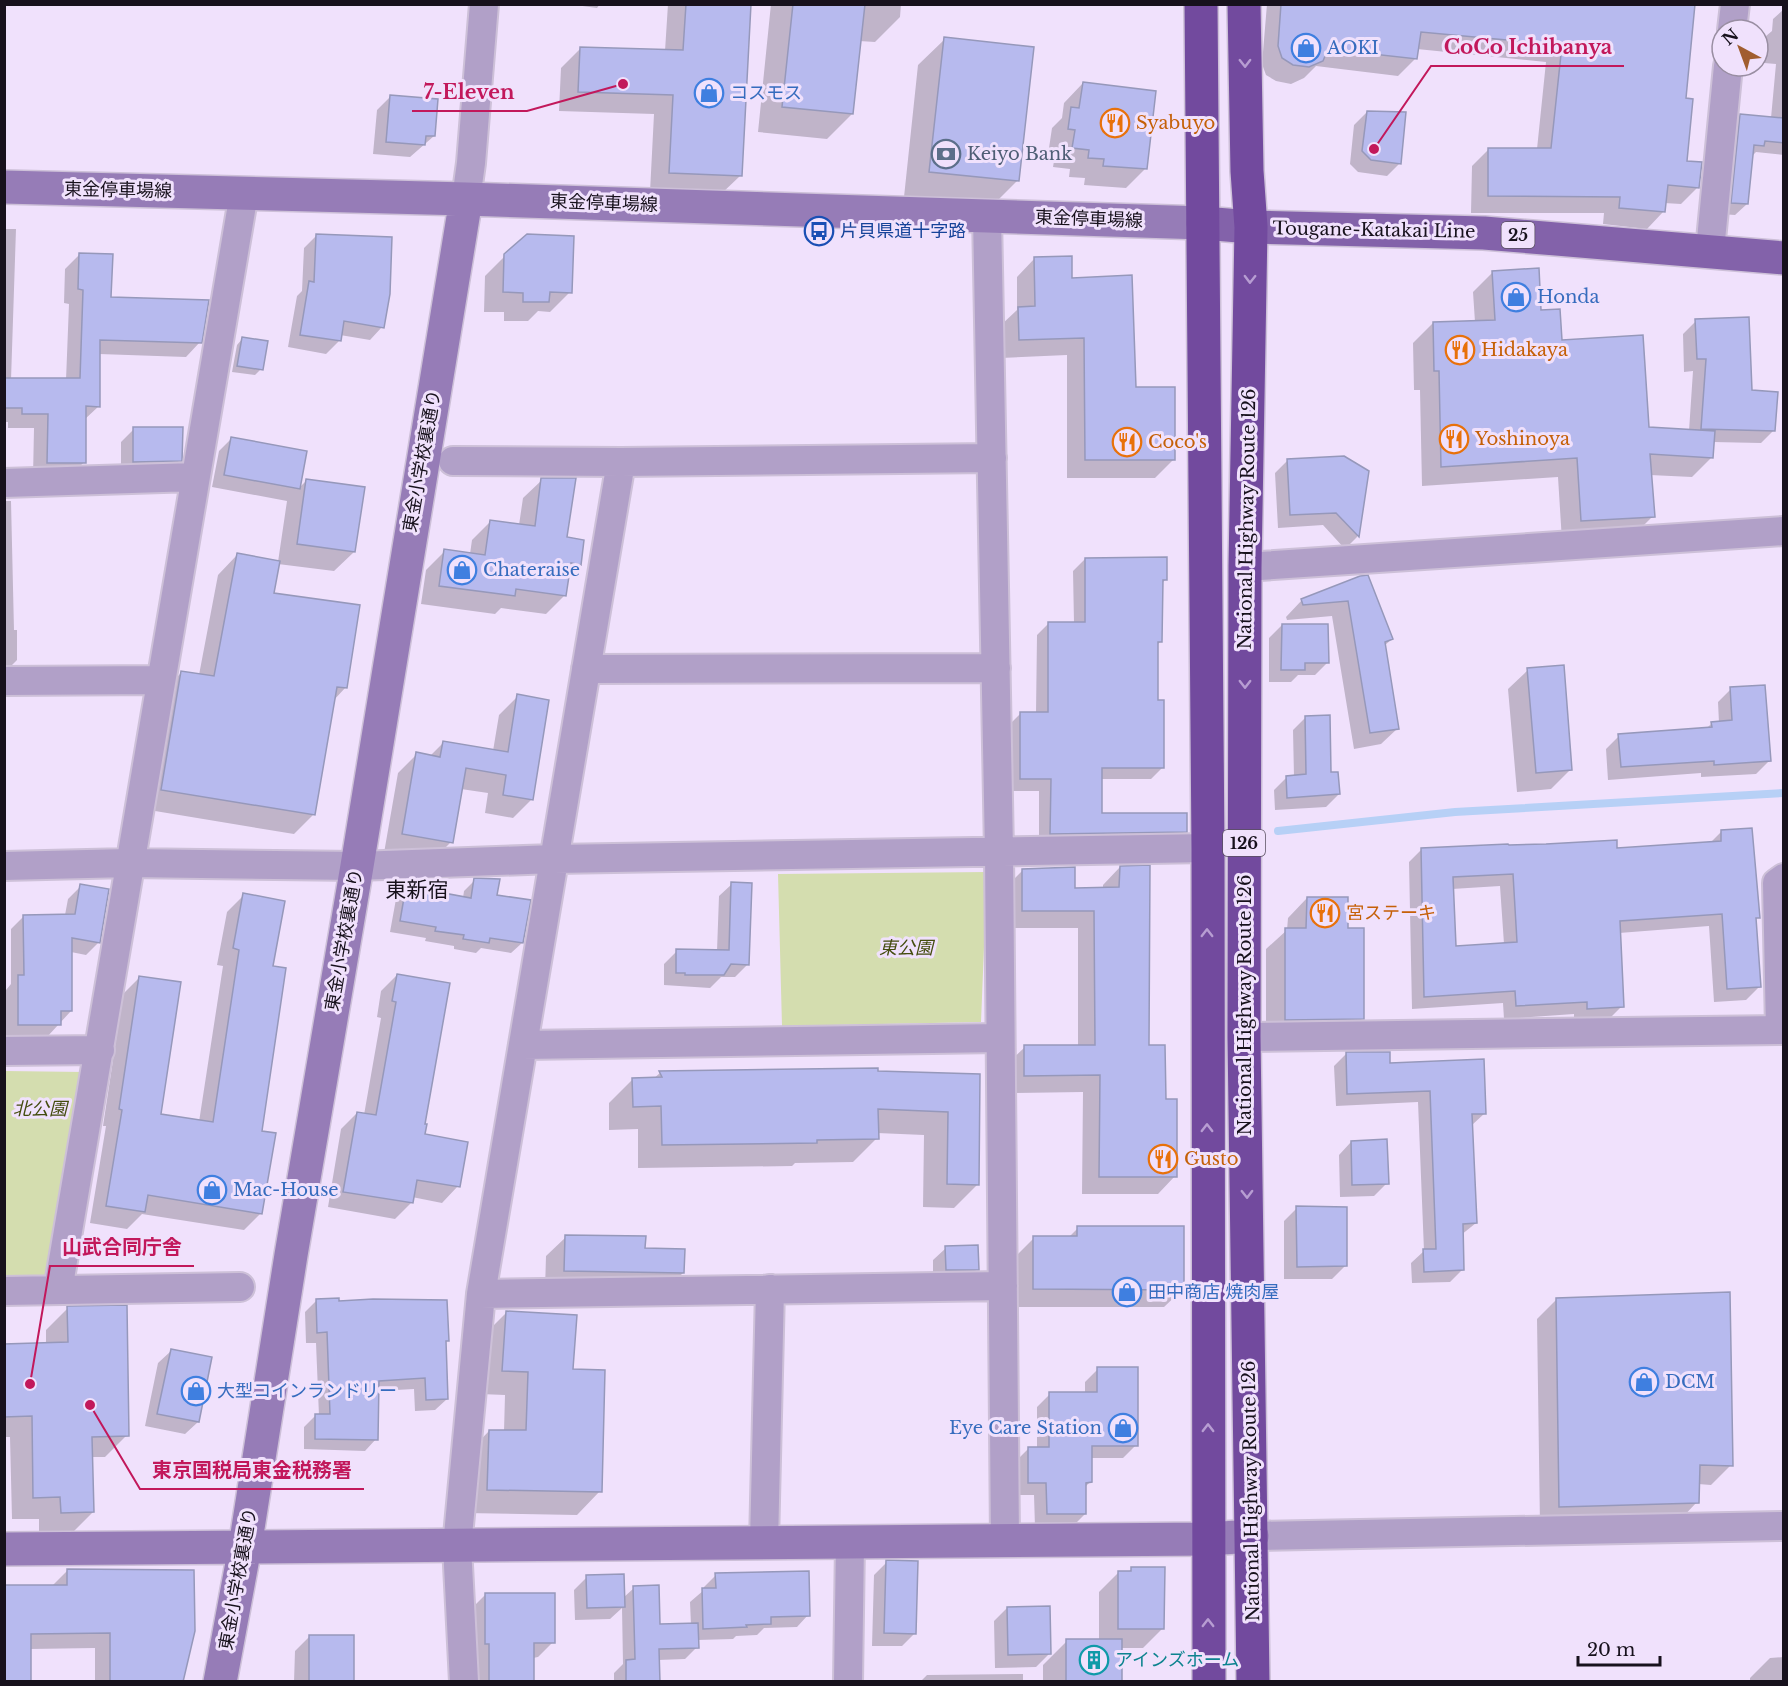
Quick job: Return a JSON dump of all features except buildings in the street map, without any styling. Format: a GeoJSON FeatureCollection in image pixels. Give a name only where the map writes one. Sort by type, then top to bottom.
{"type":"FeatureCollection","features":[{"type":"Feature","properties":{"kind":"highway","name":"National Highway Route 126"},"geometry":{"type":"LineString","coordinates":[[1201,4],[1208,848],[1209,1682]]}},
{"type":"Feature","properties":{"kind":"highway","name":"National Highway Route 126"},"geometry":{"type":"LineString","coordinates":[[1244,4],[1247,171],[1251,227],[1245,567],[1244,1037],[1253,1682]]}},
{"type":"Feature","properties":{"kind":"main road","name":"25"},"geometry":{"type":"LineString","coordinates":[[1203,223],[1251,227]]}},
{"type":"Feature","properties":{"kind":"main road","name":"Tougane-Katakai Line"},"geometry":{"type":"LineString","coordinates":[[1251,227],[1484,233],[1710,250],[1784,258]]}},
{"type":"Feature","properties":{"kind":"street"},"geometry":{"type":"LineString","coordinates":[[466,199],[484,4]]}},
{"type":"Feature","properties":{"kind":"street"},"geometry":{"type":"LineString","coordinates":[[1710,250],[1727,78]]}},
{"type":"Feature","properties":{"kind":"street","name":"東金停車場線"},"geometry":{"type":"LineString","coordinates":[[4,187],[466,199],[1203,223]]}},
{"type":"Feature","properties":{"kind":"street"},"geometry":{"type":"LineString","coordinates":[[58,1290],[244,193]]}},
{"type":"Feature","properties":{"kind":"street","name":"東金小学校裏通り"},"geometry":{"type":"LineString","coordinates":[[220,1682],[245,1547],[291,1255],[466,199]]}},
{"type":"Feature","properties":{"kind":"street"},"geometry":{"type":"LineString","coordinates":[[987,215],[999,852],[1005,1541]]}},
{"type":"Feature","properties":{"kind":"street"},"geometry":{"type":"LineString","coordinates":[[453,461],[621,462],[992,458]]}},
{"type":"Feature","properties":{"kind":"street"},"geometry":{"type":"LineString","coordinates":[[464,1682],[457,1546],[481,1294],[621,462]]}},
{"type":"Feature","properties":{"kind":"street"},"geometry":{"type":"LineString","coordinates":[[4,483],[195,477]]}},
{"type":"Feature","properties":{"kind":"street"},"geometry":{"type":"LineString","coordinates":[[1245,567],[1784,531]]}},
{"type":"Feature","properties":{"kind":"street"},"geometry":{"type":"LineString","coordinates":[[586,669],[996,668]]}},
{"type":"Feature","properties":{"kind":"street"},"geometry":{"type":"LineString","coordinates":[[4,681],[161,680]]}},
{"type":"Feature","properties":{"kind":"street"},"geometry":{"type":"LineString","coordinates":[[4,866],[129,863],[357,866],[554,859],[1208,848]]}},
{"type":"Feature","properties":{"kind":"street"},"geometry":{"type":"LineString","coordinates":[[1244,1037],[1782,1030],[1777,884],[1784,878]]}},
{"type":"Feature","properties":{"kind":"street"},"geometry":{"type":"LineString","coordinates":[[523,1045],[1000,1038]]}},
{"type":"Feature","properties":{"kind":"street"},"geometry":{"type":"LineString","coordinates":[[4,1051],[100,1050]]}},
{"type":"Feature","properties":{"kind":"street"},"geometry":{"type":"LineString","coordinates":[[481,1294],[1003,1286]]}},
{"type":"Feature","properties":{"kind":"street"},"geometry":{"type":"LineString","coordinates":[[4,1291],[240,1287]]}},
{"type":"Feature","properties":{"kind":"street"},"geometry":{"type":"LineString","coordinates":[[764,1543],[770,1289]]}},
{"type":"Feature","properties":{"kind":"street"},"geometry":{"type":"LineString","coordinates":[[4,1549],[1208,1539],[1252,1536],[1784,1526]]}},
{"type":"Feature","properties":{"kind":"street"},"geometry":{"type":"LineString","coordinates":[[848,1682],[850,1542]]}},
{"type":"Feature","properties":{"kind":"green space","name":"東公園"},"geometry":{"type":"Polygon","coordinates":[[[987,872],[981,1022],[782,1026],[778,874],[987,872]]]}},
{"type":"Feature","properties":{"kind":"green space","name":"北公園"},"geometry":{"type":"Polygon","coordinates":[[[5,1071],[84,1072],[46,1277],[5,1277],[5,1071]]]}},
{"type":"Feature","properties":{"kind":"waterway"},"geometry":{"type":"LineString","coordinates":[[1278,831],[1455,812],[1784,793]]}},
{"type":"Feature","properties":{"kind":"place","name":"AOKI"},"geometry":{"type":"Point","coordinates":[1306,48]}},
{"type":"Feature","properties":{"kind":"place","name":"7-Eleven"},"geometry":{"type":"Point","coordinates":[623,84]}},
{"type":"Feature","properties":{"kind":"place","name":"コスモス"},"geometry":{"type":"Point","coordinates":[709,93]}},
{"type":"Feature","properties":{"kind":"place","name":"Syabuyo"},"geometry":{"type":"Point","coordinates":[1115,123]}},
{"type":"Feature","properties":{"kind":"place","name":"CoCo Ichibanya"},"geometry":{"type":"Point","coordinates":[1374,149]}},
{"type":"Feature","properties":{"kind":"place","name":"Keiyo Bank"},"geometry":{"type":"Point","coordinates":[946,154]}},
{"type":"Feature","properties":{"kind":"place","name":"片貝県道十字路"},"geometry":{"type":"Point","coordinates":[819,231]}},
{"type":"Feature","properties":{"kind":"place","name":"Honda"},"geometry":{"type":"Point","coordinates":[1516,297]}},
{"type":"Feature","properties":{"kind":"place","name":"Hidakaya"},"geometry":{"type":"Point","coordinates":[1460,350]}},
{"type":"Feature","properties":{"kind":"place","name":"Yoshinoya"},"geometry":{"type":"Point","coordinates":[1454,439]}},
{"type":"Feature","properties":{"kind":"place","name":"Coco's"},"geometry":{"type":"Point","coordinates":[1127,442]}},
{"type":"Feature","properties":{"kind":"place","name":"Chateraise"},"geometry":{"type":"Point","coordinates":[462,570]}},
{"type":"Feature","properties":{"kind":"place","name":"宮ステーキ"},"geometry":{"type":"Point","coordinates":[1325,913]}},
{"type":"Feature","properties":{"kind":"place","name":"Gusto"},"geometry":{"type":"Point","coordinates":[1163,1159]}},
{"type":"Feature","properties":{"kind":"place","name":"Mac-House"},"geometry":{"type":"Point","coordinates":[212,1190]}},
{"type":"Feature","properties":{"kind":"place","name":"田中商店 焼肉屋"},"geometry":{"type":"Point","coordinates":[1127,1292]}},
{"type":"Feature","properties":{"kind":"place","name":"DCM"},"geometry":{"type":"Point","coordinates":[1644,1382]}},
{"type":"Feature","properties":{"kind":"place","name":"山武合同庁舎"},"geometry":{"type":"Point","coordinates":[30,1384]}},
{"type":"Feature","properties":{"kind":"place","name":"大型コインランドリー"},"geometry":{"type":"Point","coordinates":[196,1391]}},
{"type":"Feature","properties":{"kind":"place","name":"東京国税局東金税務署"},"geometry":{"type":"Point","coordinates":[90,1405]}},
{"type":"Feature","properties":{"kind":"place","name":"Eye Care Station"},"geometry":{"type":"Point","coordinates":[1123,1428]}},
{"type":"Feature","properties":{"kind":"place","name":"アインズホーム"},"geometry":{"type":"Point","coordinates":[1094,1660]}},
{"type":"Feature","properties":{"kind":"district","name":"東新宿"},"geometry":{"type":"Point","coordinates":[417,890]}}]}
